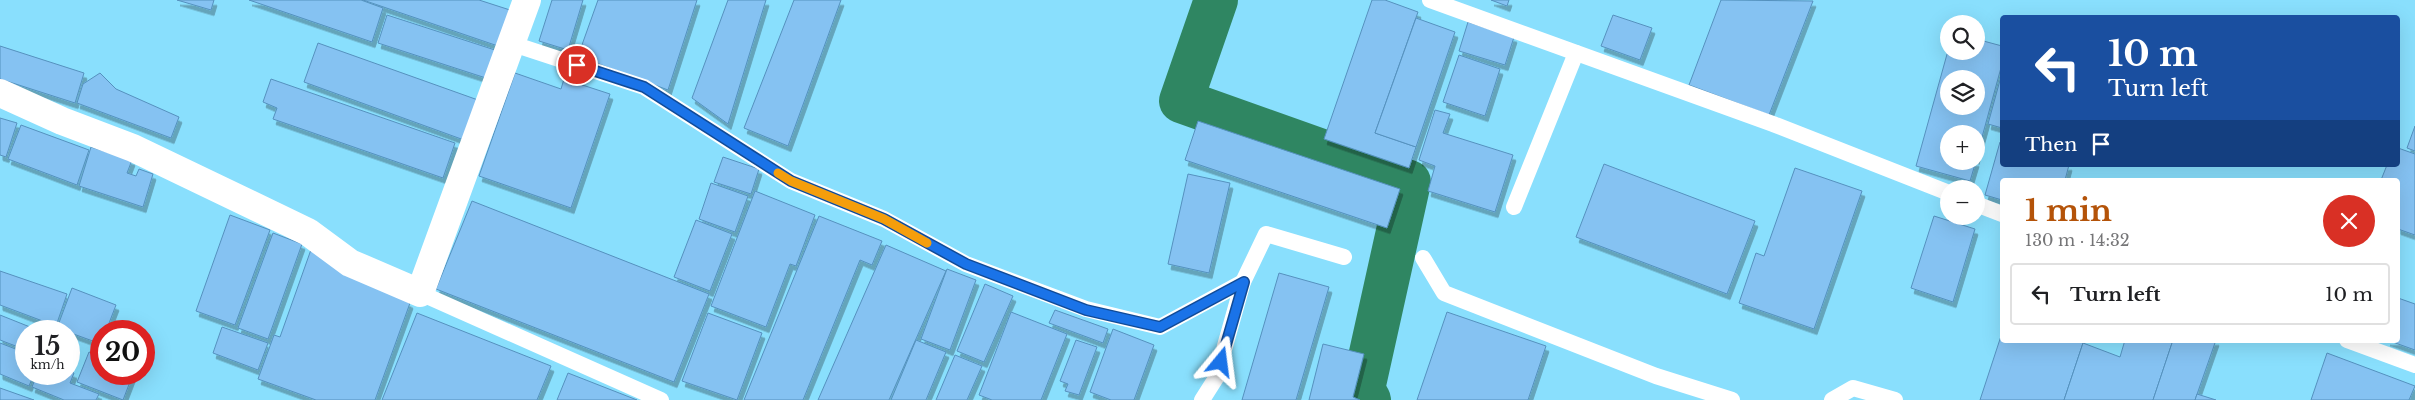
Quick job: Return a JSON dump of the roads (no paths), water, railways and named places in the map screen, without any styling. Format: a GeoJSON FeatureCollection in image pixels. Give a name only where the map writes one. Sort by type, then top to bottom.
{"type":"FeatureCollection","features":[{"type":"Feature","properties":{"kind":"street"},"geometry":{"type":"LineString","coordinates":[[0,93],[62,121],[133,148],[308,232],[350,263],[420,293],[527,0]]}},
{"type":"Feature","properties":{"kind":"lane"},"geometry":{"type":"LineString","coordinates":[[1430,0],[1773,124],[1940,189]]}},
{"type":"Feature","properties":{"kind":"lane"},"geometry":{"type":"LineString","coordinates":[[510,43],[644,87],[791,181],[884,219],[966,264],[1086,310],[1160,327],[1244,282]]}},
{"type":"Feature","properties":{"kind":"lane"},"geometry":{"type":"LineString","coordinates":[[1514,207],[1576,53]]}},
{"type":"Feature","properties":{"kind":"lane"},"geometry":{"type":"LineString","coordinates":[[1985,207],[2000,213]]}},
{"type":"Feature","properties":{"kind":"lane"},"geometry":{"type":"LineString","coordinates":[[1202,400],[1216,378],[1244,282],[1266,234],[1344,257]]}},
{"type":"Feature","properties":{"kind":"lane"},"geometry":{"type":"LineString","coordinates":[[1423,258],[1444,293],[1656,376],[1732,400]]}},
{"type":"Feature","properties":{"kind":"lane"},"geometry":{"type":"LineString","coordinates":[[420,293],[661,400]]}},
{"type":"Feature","properties":{"kind":"lane"},"geometry":{"type":"LineString","coordinates":[[2355,343],[2415,365]]}},
{"type":"Feature","properties":{"kind":"lane"},"geometry":{"type":"LineString","coordinates":[[1832,400],[1854,388],[1895,400]]}},
{"type":"Feature","properties":{"kind":"waterway"},"geometry":{"type":"LineString","coordinates":[[1216,0],[1181,101],[1409,182],[1363,389],[1369,400]]}}]}
